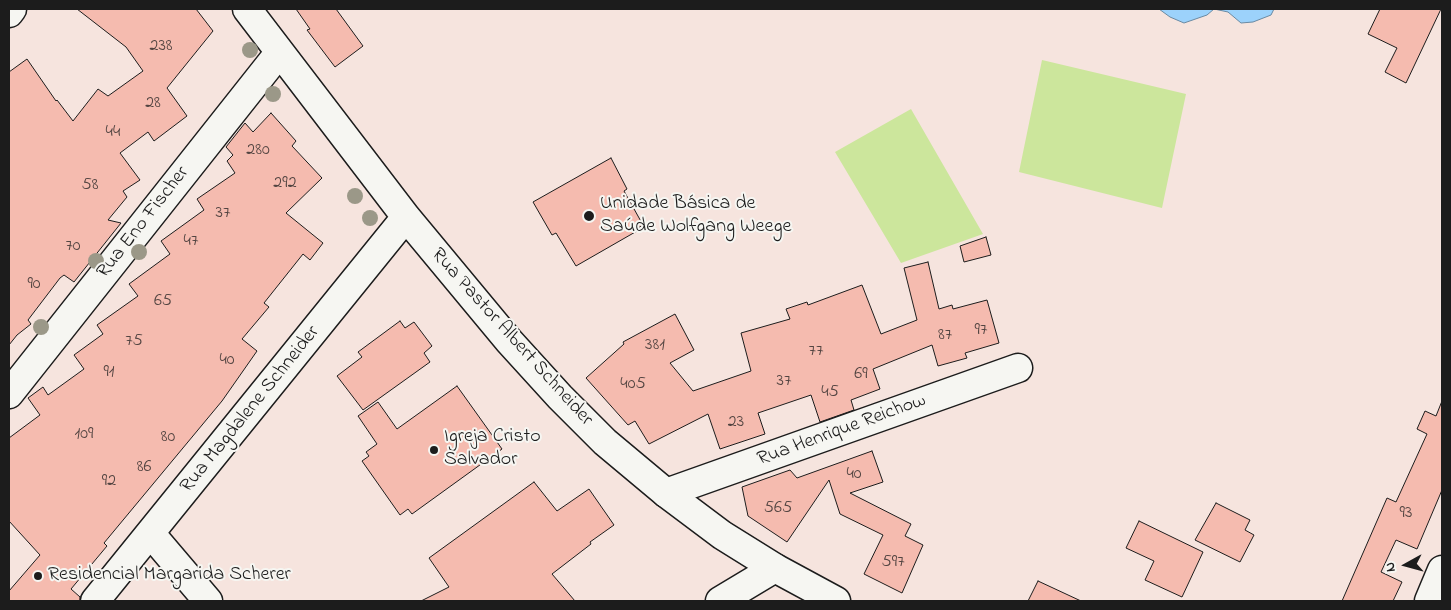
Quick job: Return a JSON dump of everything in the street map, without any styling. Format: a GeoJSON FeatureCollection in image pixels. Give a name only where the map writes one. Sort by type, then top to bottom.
{"type":"FeatureCollection","features":[{"type":"Feature","properties":{"kind":"main road"},"geometry":{"type":"LineString","coordinates":[[9,13],[12,9]]}},
{"type":"Feature","properties":{"kind":"main road","name":"Rua Pastor Albert Schneider"},"geometry":{"type":"LineString","coordinates":[[247,9],[406,217],[509,341],[560,397],[605,442],[666,493],[722,535],[775,568],[836,601]]}},
{"type":"Feature","properties":{"kind":"main road","name":"Rua Eno Fischer"},"geometry":{"type":"LineString","coordinates":[[9,394],[279,53]]}},
{"type":"Feature","properties":{"kind":"main road","name":"Rua Magdalene Schneider"},"geometry":{"type":"LineString","coordinates":[[95,601],[406,217]]}},
{"type":"Feature","properties":{"kind":"main road","name":"Rua Henrique Reichow"},"geometry":{"type":"LineString","coordinates":[[666,493],[1018,368]]}},
{"type":"Feature","properties":{"kind":"main road"},"geometry":{"type":"LineString","coordinates":[[151,534],[208,601]]}},
{"type":"Feature","properties":{"kind":"main road"},"geometry":{"type":"LineString","coordinates":[[720,601],[775,568]]}},
{"type":"Feature","properties":{"kind":"main road"},"geometry":{"type":"LineString","coordinates":[[1429,601],[1442,570]]}},
{"type":"Feature","properties":{"kind":"green space"},"geometry":{"type":"Polygon","coordinates":[[[1042,60],[1186,94],[1162,208],[1019,172],[1042,60]]]}},
{"type":"Feature","properties":{"kind":"green space"},"geometry":{"type":"Polygon","coordinates":[[[911,109],[983,234],[901,263],[835,152],[911,109]]]}},
{"type":"Feature","properties":{"kind":"water"},"geometry":{"type":"Polygon","coordinates":[[[1159,9],[1214,9],[1207,15],[1184,23],[1170,17],[1159,9]]]}},
{"type":"Feature","properties":{"kind":"water"},"geometry":{"type":"Polygon","coordinates":[[[1214,9],[1274,9],[1271,15],[1253,22],[1241,23],[1228,12],[1214,9]]]}},
{"type":"Feature","properties":{"kind":"building"},"geometry":{"type":"Polygon","coordinates":[[[77,9],[196,9],[213,31],[167,88],[187,116],[154,141],[148,132],[120,153],[140,180],[123,191],[127,197],[108,220],[121,223],[74,282],[64,275],[60,278],[28,320],[31,324],[17,335],[9,345],[9,72],[27,59],[56,101],[73,121],[98,89],[108,96],[143,71],[126,47],[77,9]]]}},
{"type":"Feature","properties":{"kind":"building"},"geometry":{"type":"Polygon","coordinates":[[[296,9],[336,9],[363,46],[335,67],[307,30],[310,29],[296,9]]]}},
{"type":"Feature","properties":{"kind":"building"},"geometry":{"type":"Polygon","coordinates":[[[1380,9],[1441,9],[1406,83],[1385,72],[1397,48],[1368,34],[1380,9]]]}},
{"type":"Feature","properties":{"kind":"building"},"geometry":{"type":"Polygon","coordinates":[[[271,113],[296,141],[292,146],[322,178],[286,213],[323,243],[310,260],[303,254],[264,303],[269,307],[242,339],[257,351],[222,401],[104,543],[107,546],[71,589],[80,597],[80,601],[9,601],[9,591],[40,555],[9,521],[9,438],[40,415],[28,398],[43,387],[48,395],[84,369],[74,355],[103,334],[97,325],[138,296],[129,284],[170,254],[161,241],[204,210],[197,199],[235,173],[227,161],[233,155],[226,147],[245,123],[253,132],[271,113]]]}},
{"type":"Feature","properties":{"kind":"building","name":"Unidade Básica de Saúde Wolfgang Weege"},"geometry":{"type":"Polygon","coordinates":[[[611,158],[627,189],[624,191],[643,225],[636,229],[637,231],[576,266],[556,233],[552,235],[533,202],[611,158]]]}},
{"type":"Feature","properties":{"kind":"building"},"geometry":{"type":"Polygon","coordinates":[[[986,237],[991,255],[964,262],[960,246],[986,237]]]}},
{"type":"Feature","properties":{"kind":"building"},"geometry":{"type":"Polygon","coordinates":[[[928,262],[939,309],[952,305],[953,309],[987,300],[999,343],[965,353],[967,358],[938,366],[932,345],[873,369],[880,389],[851,400],[854,410],[820,422],[811,395],[758,413],[765,434],[720,449],[708,414],[649,444],[635,421],[628,425],[586,378],[624,344],[623,342],[675,314],[694,350],[670,363],[693,391],[751,371],[741,333],[790,319],[786,309],[807,302],[808,305],[862,285],[881,334],[917,320],[904,268],[928,262]]]}},
{"type":"Feature","properties":{"kind":"building"},"geometry":{"type":"Polygon","coordinates":[[[400,321],[405,328],[414,322],[432,346],[424,353],[430,362],[363,410],[337,376],[362,357],[358,352],[400,321]]]}},
{"type":"Feature","properties":{"kind":"building","name":"Igreja Cristo Salvador"},"geometry":{"type":"Polygon","coordinates":[[[457,386],[502,449],[412,514],[408,509],[400,515],[362,461],[369,456],[366,452],[377,444],[358,416],[378,402],[397,429],[457,386]]]}},
{"type":"Feature","properties":{"kind":"building"},"geometry":{"type":"Polygon","coordinates":[[[1442,401],[1442,490],[1417,549],[1396,540],[1381,572],[1402,582],[1393,601],[1342,601],[1387,498],[1396,502],[1427,434],[1417,429],[1425,411],[1436,416],[1442,401]]]}},
{"type":"Feature","properties":{"kind":"building"},"geometry":{"type":"Polygon","coordinates":[[[872,451],[883,482],[850,493],[911,524],[905,536],[923,545],[902,593],[864,574],[883,535],[840,514],[829,480],[787,542],[748,516],[742,487],[790,470],[797,478],[872,451]]]}},
{"type":"Feature","properties":{"kind":"building"},"geometry":{"type":"Polygon","coordinates":[[[534,482],[557,511],[589,489],[614,525],[590,542],[591,544],[552,574],[575,601],[421,601],[449,587],[429,558],[534,482]]]}},
{"type":"Feature","properties":{"kind":"building"},"geometry":{"type":"Polygon","coordinates":[[[1216,503],[1250,520],[1245,530],[1254,535],[1240,562],[1195,540],[1216,503]]]}},
{"type":"Feature","properties":{"kind":"building"},"geometry":{"type":"Polygon","coordinates":[[[1139,521],[1203,552],[1182,597],[1145,580],[1154,561],[1126,548],[1139,521]]]}},
{"type":"Feature","properties":{"kind":"building"},"geometry":{"type":"Polygon","coordinates":[[[1038,581],[1081,601],[1028,601],[1038,581]]]}},
{"type":"Feature","properties":{"kind":"place","name":"Unidade Básica de Saúde Wolfgang Weege"},"geometry":{"type":"Point","coordinates":[589,216]}},
{"type":"Feature","properties":{"kind":"place","name":"Igreja Cristo Salvador"},"geometry":{"type":"Point","coordinates":[434,450]}},
{"type":"Feature","properties":{"kind":"place","name":"Residencial Margarida Scherer"},"geometry":{"type":"Point","coordinates":[38,576]}}]}
